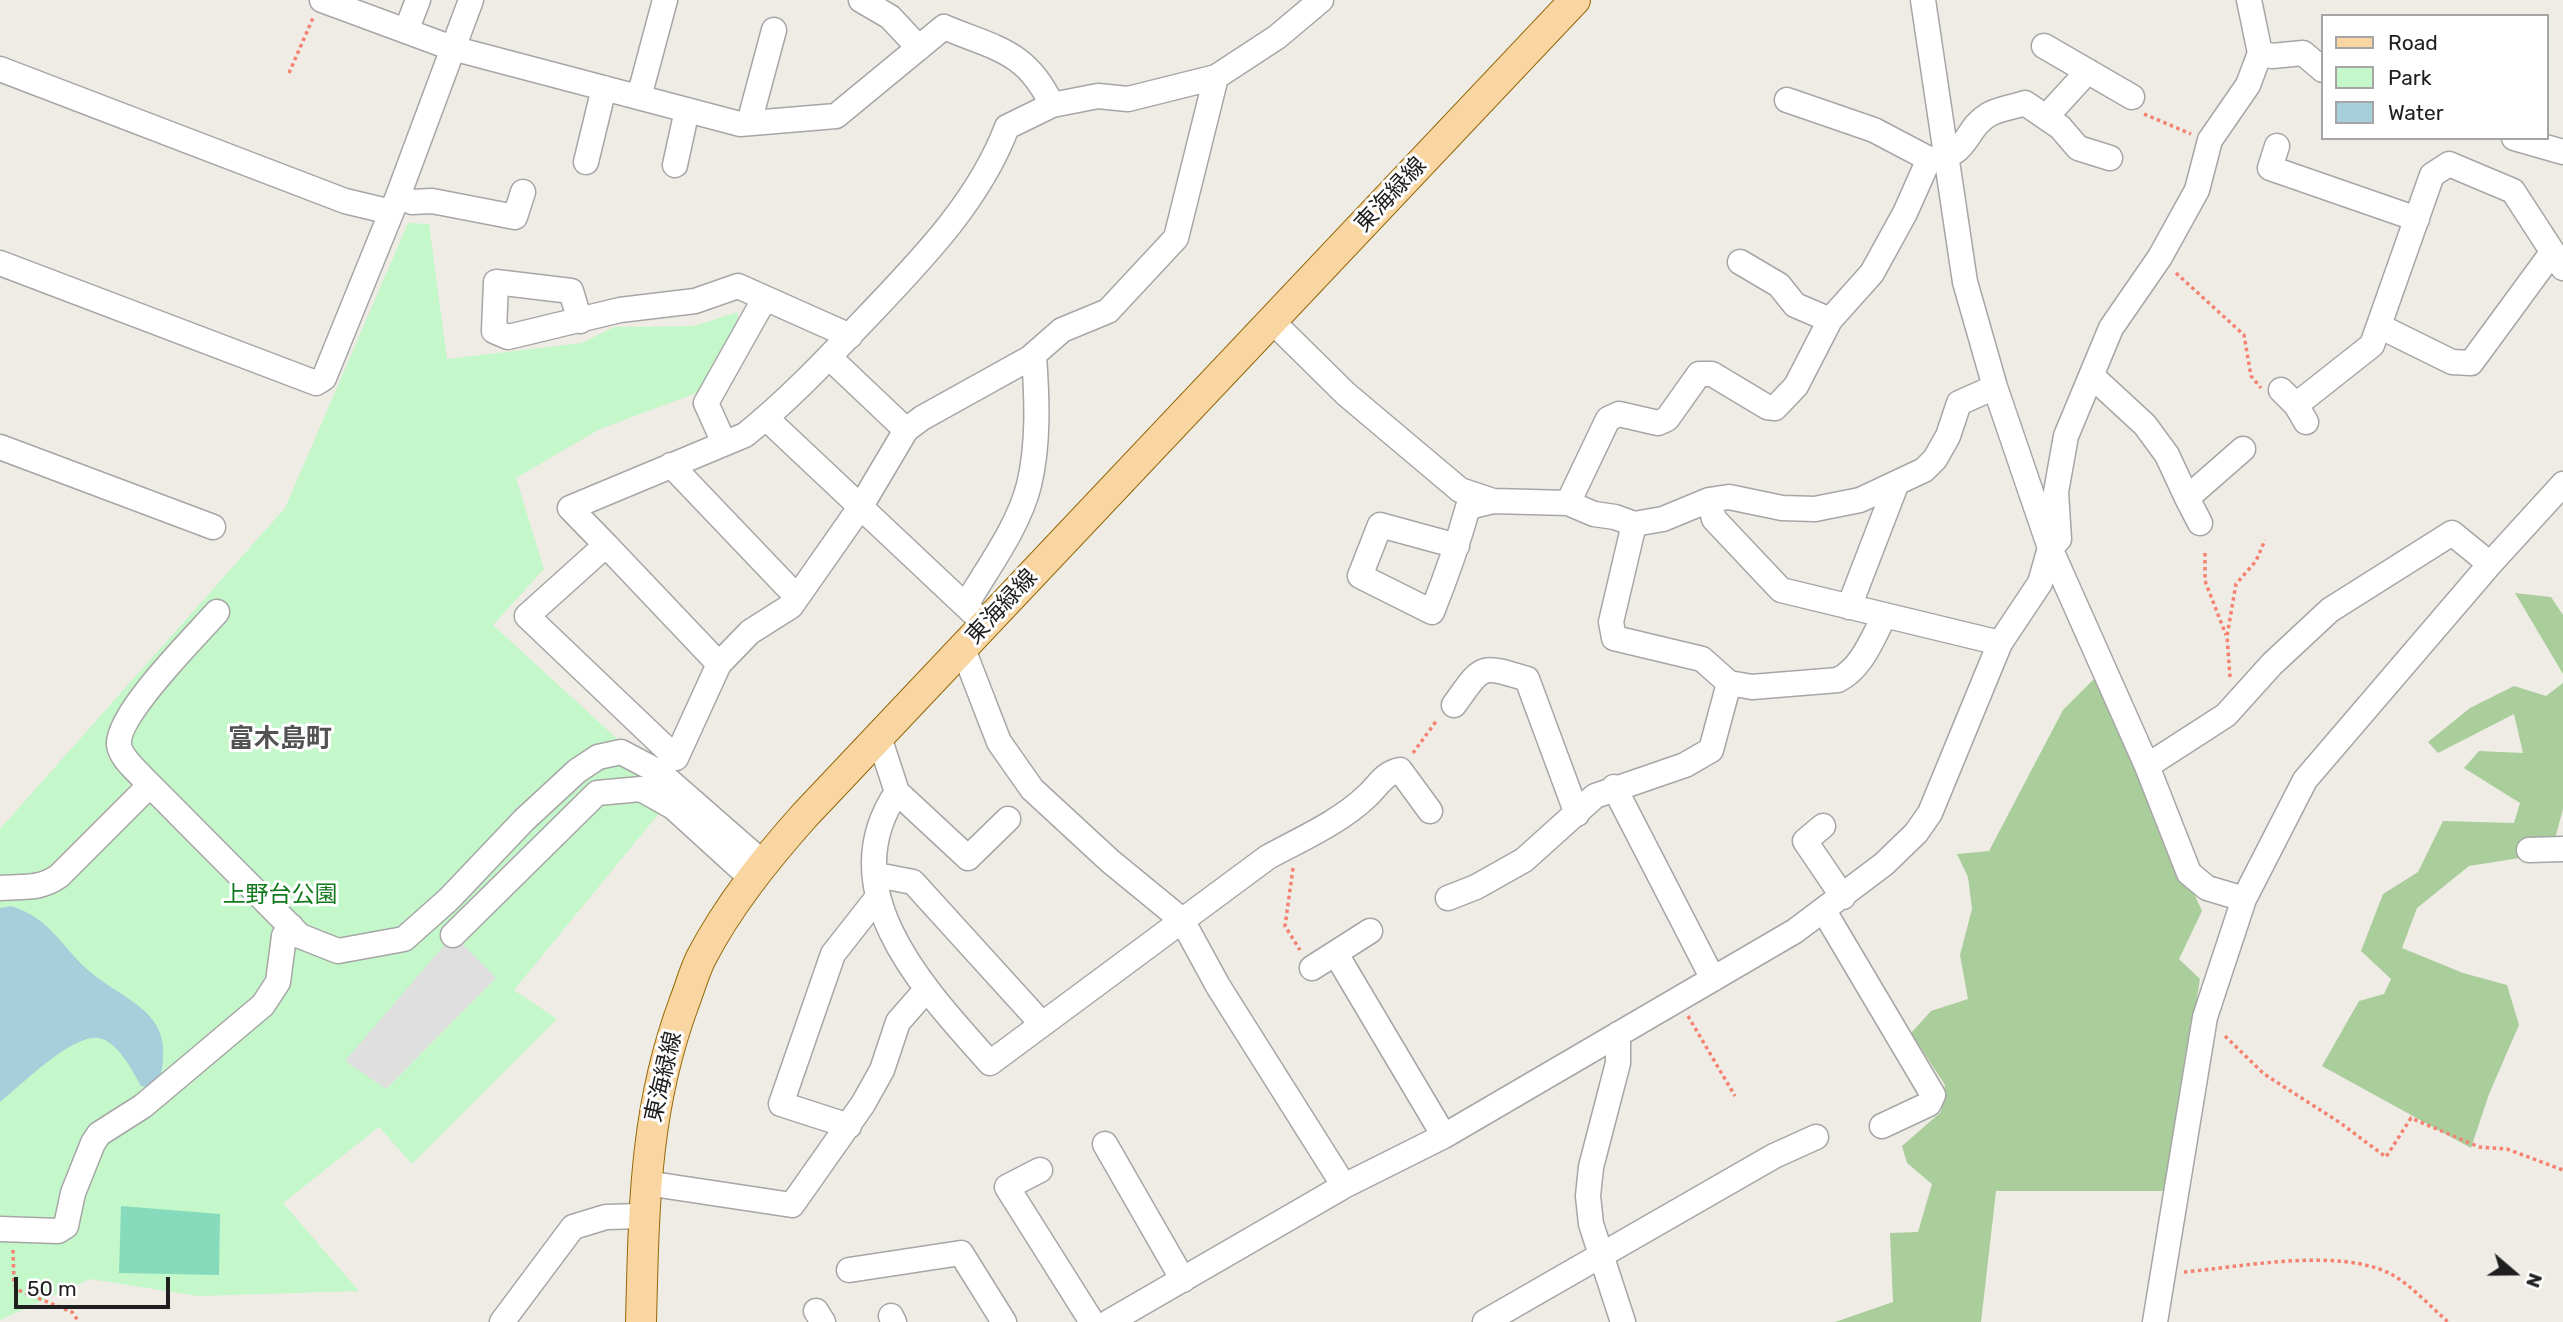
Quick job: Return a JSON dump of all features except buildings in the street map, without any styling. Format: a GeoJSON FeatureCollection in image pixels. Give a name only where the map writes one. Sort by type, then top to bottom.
{"type":"FeatureCollection","features":[{"type":"Feature","properties":{"kind":"main road","name":"東海緑線"},"geometry":{"type":"LineString","coordinates":[[641,1322],[642,1216],[653,1117],[677,1021],[700,959],[757,870],[963,649],[975,615],[1273,322],[1576,0]]}},
{"type":"Feature","properties":{"kind":"street"},"geometry":{"type":"LineString","coordinates":[[406,31],[418,0]]}},
{"type":"Feature","properties":{"kind":"street"},"geometry":{"type":"LineString","coordinates":[[0,263],[316,383],[324,378],[394,204],[471,0]]}},
{"type":"Feature","properties":{"kind":"street"},"geometry":{"type":"LineString","coordinates":[[639,97],[665,0]]}},
{"type":"Feature","properties":{"kind":"street"},"geometry":{"type":"LineString","coordinates":[[861,0],[890,17],[919,48]]}},
{"type":"Feature","properties":{"kind":"street"},"geometry":{"type":"LineString","coordinates":[[719,664],[570,508],[745,435],[765,418],[850,336],[936,244],[995,157],[1007,127],[1052,105],[1098,96],[1128,99],[1216,77],[1277,37],[1321,0]]}},
{"type":"Feature","properties":{"kind":"street"},"geometry":{"type":"LineString","coordinates":[[1923,0],[1938,158],[1965,282],[1994,387],[2050,548],[2147,765],[2189,873],[2207,888],[2244,899]]}},
{"type":"Feature","properties":{"kind":"street"},"geometry":{"type":"LineString","coordinates":[[1109,1322],[1344,1186],[1444,1136],[1713,979],[1833,904],[1916,833],[1930,813],[2000,643],[2040,583],[2050,548],[2059,539],[2056,492],[2060,457],[2078,404],[2093,377],[2111,328],[2160,257],[2197,190],[2210,140],[2248,85],[2260,53],[2249,0]]}},
{"type":"Feature","properties":{"kind":"street"},"geometry":{"type":"LineString","coordinates":[[319,6],[406,31],[452,48],[740,124],[836,116],[944,27],[1021,59],[1039,78],[1052,105]]}},
{"type":"Feature","properties":{"kind":"street"},"geometry":{"type":"LineString","coordinates":[[749,123],[774,30]]}},
{"type":"Feature","properties":{"kind":"street"},"geometry":{"type":"LineString","coordinates":[[2044,46],[2088,71],[2137,105]]}},
{"type":"Feature","properties":{"kind":"street"},"geometry":{"type":"LineString","coordinates":[[2260,53],[2272,56],[2303,53],[2322,69]]}},
{"type":"Feature","properties":{"kind":"street"},"geometry":{"type":"LineString","coordinates":[[0,69],[345,201],[394,204],[432,201],[515,217],[523,192]]}},
{"type":"Feature","properties":{"kind":"street"},"geometry":{"type":"LineString","coordinates":[[2046,117],[2088,71]]}},
{"type":"Feature","properties":{"kind":"street"},"geometry":{"type":"LineString","coordinates":[[606,545],[527,616],[676,758],[719,664],[750,632],[791,606],[861,506],[906,430],[1034,355],[1062,330],[1108,312],[1176,238],[1216,77]]}},
{"type":"Feature","properties":{"kind":"street"},"geometry":{"type":"LineString","coordinates":[[586,162],[604,88]]}},
{"type":"Feature","properties":{"kind":"street"},"geometry":{"type":"LineString","coordinates":[[1787,100],[1874,130],[1938,158]]}},
{"type":"Feature","properties":{"kind":"street"},"geometry":{"type":"LineString","coordinates":[[1568,503],[1608,419],[1619,414],[1658,423],[1667,419],[1699,374],[1713,374],[1767,407],[1775,408],[1796,386],[1830,320],[1872,274],[1938,158],[1969,138],[1987,115],[2025,103],[2060,127],[2078,148],[2110,158]]}},
{"type":"Feature","properties":{"kind":"street"},"geometry":{"type":"LineString","coordinates":[[676,165],[687,110]]}},
{"type":"Feature","properties":{"kind":"street"},"geometry":{"type":"LineString","coordinates":[[2521,140],[2563,152]]}},
{"type":"Feature","properties":{"kind":"street"},"geometry":{"type":"LineString","coordinates":[[2277,145],[2270,168],[2417,219]]}},
{"type":"Feature","properties":{"kind":"street"},"geometry":{"type":"LineString","coordinates":[[2294,406],[2372,345],[2432,175],[2449,164],[2513,191],[2557,261],[2471,363],[2452,362],[2379,326]]}},
{"type":"Feature","properties":{"kind":"street"},"geometry":{"type":"LineString","coordinates":[[1740,262],[1779,285],[1795,305],[1830,320]]}},
{"type":"Feature","properties":{"kind":"street"},"geometry":{"type":"LineString","coordinates":[[580,321],[620,310],[695,301],[738,286],[850,336]]}},
{"type":"Feature","properties":{"kind":"street"},"geometry":{"type":"LineString","coordinates":[[724,443],[706,403],[765,298]]}},
{"type":"Feature","properties":{"kind":"street"},"geometry":{"type":"LineString","coordinates":[[1273,322],[1346,394],[1460,490],[1493,501]]}},
{"type":"Feature","properties":{"kind":"street"},"geometry":{"type":"LineString","coordinates":[[765,418],[975,615],[1029,485],[1038,414],[1034,355]]}},
{"type":"Feature","properties":{"kind":"street"},"geometry":{"type":"LineString","coordinates":[[829,357],[906,430]]}},
{"type":"Feature","properties":{"kind":"street"},"geometry":{"type":"LineString","coordinates":[[2093,377],[2145,425],[2167,455],[2200,523]]}},
{"type":"Feature","properties":{"kind":"street"},"geometry":{"type":"LineString","coordinates":[[1457,546],[1468,507],[1493,501],[1568,503],[1594,514],[1615,517],[1634,524],[1663,519],[1709,500],[1729,497],[1782,508],[1815,509],[1860,500],[1924,470],[1936,459],[1948,436],[1959,403],[1994,387]]}},
{"type":"Feature","properties":{"kind":"street"},"geometry":{"type":"LineString","coordinates":[[0,447],[213,527]]}},
{"type":"Feature","properties":{"kind":"street"},"geometry":{"type":"LineString","coordinates":[[2187,498],[2243,449]]}},
{"type":"Feature","properties":{"kind":"street"},"geometry":{"type":"LineString","coordinates":[[671,465],[797,597]]}},
{"type":"Feature","properties":{"kind":"street"},"geometry":{"type":"LineString","coordinates":[[2155,1322],[2203,1029],[2233,925],[2244,899],[2305,780],[2490,564],[2563,484]]}},
{"type":"Feature","properties":{"kind":"street"},"geometry":{"type":"LineString","coordinates":[[1849,607],[1896,485]]}},
{"type":"Feature","properties":{"kind":"street"},"geometry":{"type":"LineString","coordinates":[[1709,500],[1714,519],[1781,590],[2000,643]]}},
{"type":"Feature","properties":{"kind":"street"},"geometry":{"type":"LineString","coordinates":[[1634,524],[1611,622],[1614,638],[1702,659],[1729,682],[1752,687],[1839,680],[1850,674],[1859,663],[1884,617]]}},
{"type":"Feature","properties":{"kind":"street"},"geometry":{"type":"LineString","coordinates":[[2147,765],[2226,715],[2330,610],[2452,533],[2490,564]]}},
{"type":"Feature","properties":{"kind":"street"},"geometry":{"type":"LineString","coordinates":[[216,612],[142,697],[119,737],[121,754],[300,936],[338,951],[404,939],[449,899],[524,820],[576,771],[597,757],[621,752],[659,772],[757,870]]}},
{"type":"Feature","properties":{"kind":"street"},"geometry":{"type":"LineString","coordinates":[[963,649],[999,742],[1032,789],[1110,860],[1182,920],[1218,986],[1344,1186]]}},
{"type":"Feature","properties":{"kind":"street"},"geometry":{"type":"LineString","coordinates":[[1454,705],[1478,672],[1493,668],[1527,679],[1577,814]]}},
{"type":"Feature","properties":{"kind":"street"},"geometry":{"type":"LineString","coordinates":[[1448,898],[1476,887],[1524,860],[1595,796],[1614,787],[1685,765],[1711,750],[1729,682]]}},
{"type":"Feature","properties":{"kind":"street"},"geometry":{"type":"LineString","coordinates":[[879,737],[897,792],[968,858],[1008,819]]}},
{"type":"Feature","properties":{"kind":"street"},"geometry":{"type":"LineString","coordinates":[[897,792],[885,810],[876,845],[877,886],[895,942],[926,990],[990,1063],[1268,857],[1297,842],[1364,799],[1389,772],[1400,770],[1430,811]]}},
{"type":"Feature","properties":{"kind":"street"},"geometry":{"type":"LineString","coordinates":[[0,888],[32,888],[45,885],[59,876],[150,785]]}},
{"type":"Feature","properties":{"kind":"street"},"geometry":{"type":"LineString","coordinates":[[1614,787],[1713,979]]}},
{"type":"Feature","properties":{"kind":"street"},"geometry":{"type":"LineString","coordinates":[[453,935],[597,793],[641,789],[673,807],[757,870]]}},
{"type":"Feature","properties":{"kind":"street"},"geometry":{"type":"LineString","coordinates":[[1824,826],[1805,842],[1833,904],[1933,1095],[1929,1104],[1882,1126]]}},
{"type":"Feature","properties":{"kind":"street"},"geometry":{"type":"LineString","coordinates":[[2529,850],[2563,849]]}},
{"type":"Feature","properties":{"kind":"street"},"geometry":{"type":"LineString","coordinates":[[877,886],[913,882],[1042,1024]]}},
{"type":"Feature","properties":{"kind":"street"},"geometry":{"type":"LineString","coordinates":[[849,1126],[780,1104],[833,954],[877,886]]}},
{"type":"Feature","properties":{"kind":"street"},"geometry":{"type":"LineString","coordinates":[[0,1229],[58,1231],[66,1226],[74,1193],[99,1134],[143,1106],[271,997],[278,982],[284,936],[291,926]]}},
{"type":"Feature","properties":{"kind":"street"},"geometry":{"type":"LineString","coordinates":[[1312,968],[1370,931]]}},
{"type":"Feature","properties":{"kind":"street"},"geometry":{"type":"LineString","coordinates":[[1336,954],[1444,1136]]}},
{"type":"Feature","properties":{"kind":"street"},"geometry":{"type":"LineString","coordinates":[[646,1183],[792,1205],[849,1126],[882,1070],[898,1022],[926,990]]}},
{"type":"Feature","properties":{"kind":"street"},"geometry":{"type":"LineString","coordinates":[[1618,1034],[1618,1063],[1591,1167],[1589,1186],[1591,1224],[1623,1322]]}},
{"type":"Feature","properties":{"kind":"street"},"geometry":{"type":"LineString","coordinates":[[1485,1322],[1774,1156],[1816,1137]]}},
{"type":"Feature","properties":{"kind":"street"},"geometry":{"type":"LineString","coordinates":[[1105,1144],[1183,1280]]}},
{"type":"Feature","properties":{"kind":"street"},"geometry":{"type":"LineString","coordinates":[[1040,1170],[1007,1187],[1092,1322]]}},
{"type":"Feature","properties":{"kind":"street"},"geometry":{"type":"LineString","coordinates":[[502,1322],[573,1227],[607,1217],[642,1216]]}},
{"type":"Feature","properties":{"kind":"street"},"geometry":{"type":"LineString","coordinates":[[849,1270],[961,1253],[1004,1322]]}},
{"type":"Feature","properties":{"kind":"path"},"geometry":{"type":"LineString","coordinates":[[289,73],[319,6]]}},
{"type":"Feature","properties":{"kind":"path"},"geometry":{"type":"LineString","coordinates":[[2137,105],[2176,130],[2210,140]]}},
{"type":"Feature","properties":{"kind":"path"},"geometry":{"type":"LineString","coordinates":[[2160,257],[2244,334],[2251,376],[2258,387],[2274,393],[2294,406]]}},
{"type":"Feature","properties":{"kind":"path"},"geometry":{"type":"LineString","coordinates":[[2244,696],[2231,680],[2227,636],[2238,579],[2256,561],[2265,540]]}},
{"type":"Feature","properties":{"kind":"path"},"geometry":{"type":"LineString","coordinates":[[2206,553],[2205,581],[2227,636]]}},
{"type":"Feature","properties":{"kind":"path"},"geometry":{"type":"LineString","coordinates":[[1400,770],[1445,710],[1454,705]]}},
{"type":"Feature","properties":{"kind":"path"},"geometry":{"type":"LineString","coordinates":[[1297,842],[1285,926],[1312,968]]}},
{"type":"Feature","properties":{"kind":"path"},"geometry":{"type":"LineString","coordinates":[[1678,999],[1735,1096]]}},
{"type":"Feature","properties":{"kind":"path"},"geometry":{"type":"LineString","coordinates":[[2203,1029],[2223,1034],[2264,1074],[2339,1122],[2386,1157],[2412,1118],[2479,1147],[2507,1149],[2563,1170]]}},
{"type":"Feature","properties":{"kind":"path"},"geometry":{"type":"LineString","coordinates":[[25,1249],[13,1249],[14,1284],[19,1290],[72,1312],[79,1322]]}},
{"type":"Feature","properties":{"kind":"path"},"geometry":{"type":"LineString","coordinates":[[2164,1270],[2183,1272],[2321,1260],[2353,1262],[2389,1274],[2405,1283],[2448,1322]]}},
{"type":"Feature","properties":{"kind":"green space","name":"上野台公園"},"geometry":{"type":"Polygon","coordinates":[[[408,223],[429,224],[447,359],[582,343],[614,327],[694,326],[738,312],[738,323],[699,392],[600,429],[516,478],[544,569],[493,625],[637,757],[660,812],[514,990],[557,1019],[412,1164],[379,1127],[283,1203],[359,1291],[198,1296],[90,1279],[0,1320],[0,829],[285,508],[408,223]]]}},
{"type":"Feature","properties":{"kind":"green space"},"geometry":{"type":"Polygon","coordinates":[[[2515,593],[2551,597],[2563,615],[2563,674],[2515,593]]]}},
{"type":"Feature","properties":{"kind":"green space"},"geometry":{"type":"Polygon","coordinates":[[[2096,677],[2202,911],[2179,959],[2200,979],[2165,1191],[1996,1191],[1981,1322],[1835,1322],[1893,1302],[1890,1233],[1918,1232],[1932,1184],[1907,1163],[1902,1146],[1941,1112],[1945,1085],[1911,1033],[1931,1011],[1968,999],[1960,955],[1972,909],[1968,877],[1957,854],[1989,851],[2063,710],[2096,677]]]}},
{"type":"Feature","properties":{"kind":"green space"},"geometry":{"type":"Polygon","coordinates":[[[2563,683],[2563,809],[2551,853],[2469,866],[2417,908],[2402,948],[2463,973],[2507,985],[2519,1025],[2489,1094],[2471,1148],[2322,1066],[2359,1001],[2384,994],[2391,979],[2361,951],[2383,894],[2418,872],[2443,821],[2514,823],[2520,803],[2464,768],[2479,751],[2523,753],[2514,714],[2438,753],[2428,742],[2470,708],[2514,686],[2546,696],[2563,683]]]}},
{"type":"Feature","properties":{"kind":"green space"},"geometry":{"type":"Polygon","coordinates":[[[121,1206],[220,1214],[219,1275],[119,1273],[121,1206]]]}},
{"type":"Feature","properties":{"kind":"shaded area"},"geometry":{"type":"Polygon","coordinates":[[[453,935],[496,978],[386,1089],[345,1061],[453,935]]]}},
{"type":"Feature","properties":{"kind":"water"},"geometry":{"type":"Polygon","coordinates":[[[11,906],[35,917],[88,970],[150,1016],[158,1028],[163,1059],[161,1071],[152,1088],[141,1086],[124,1058],[112,1045],[99,1038],[88,1039],[62,1052],[0,1102],[0,908],[11,906]]]}},
{"type":"Feature","properties":{"kind":"district","name":"富木島町"},"geometry":{"type":"Point","coordinates":[280,739]}}]}
